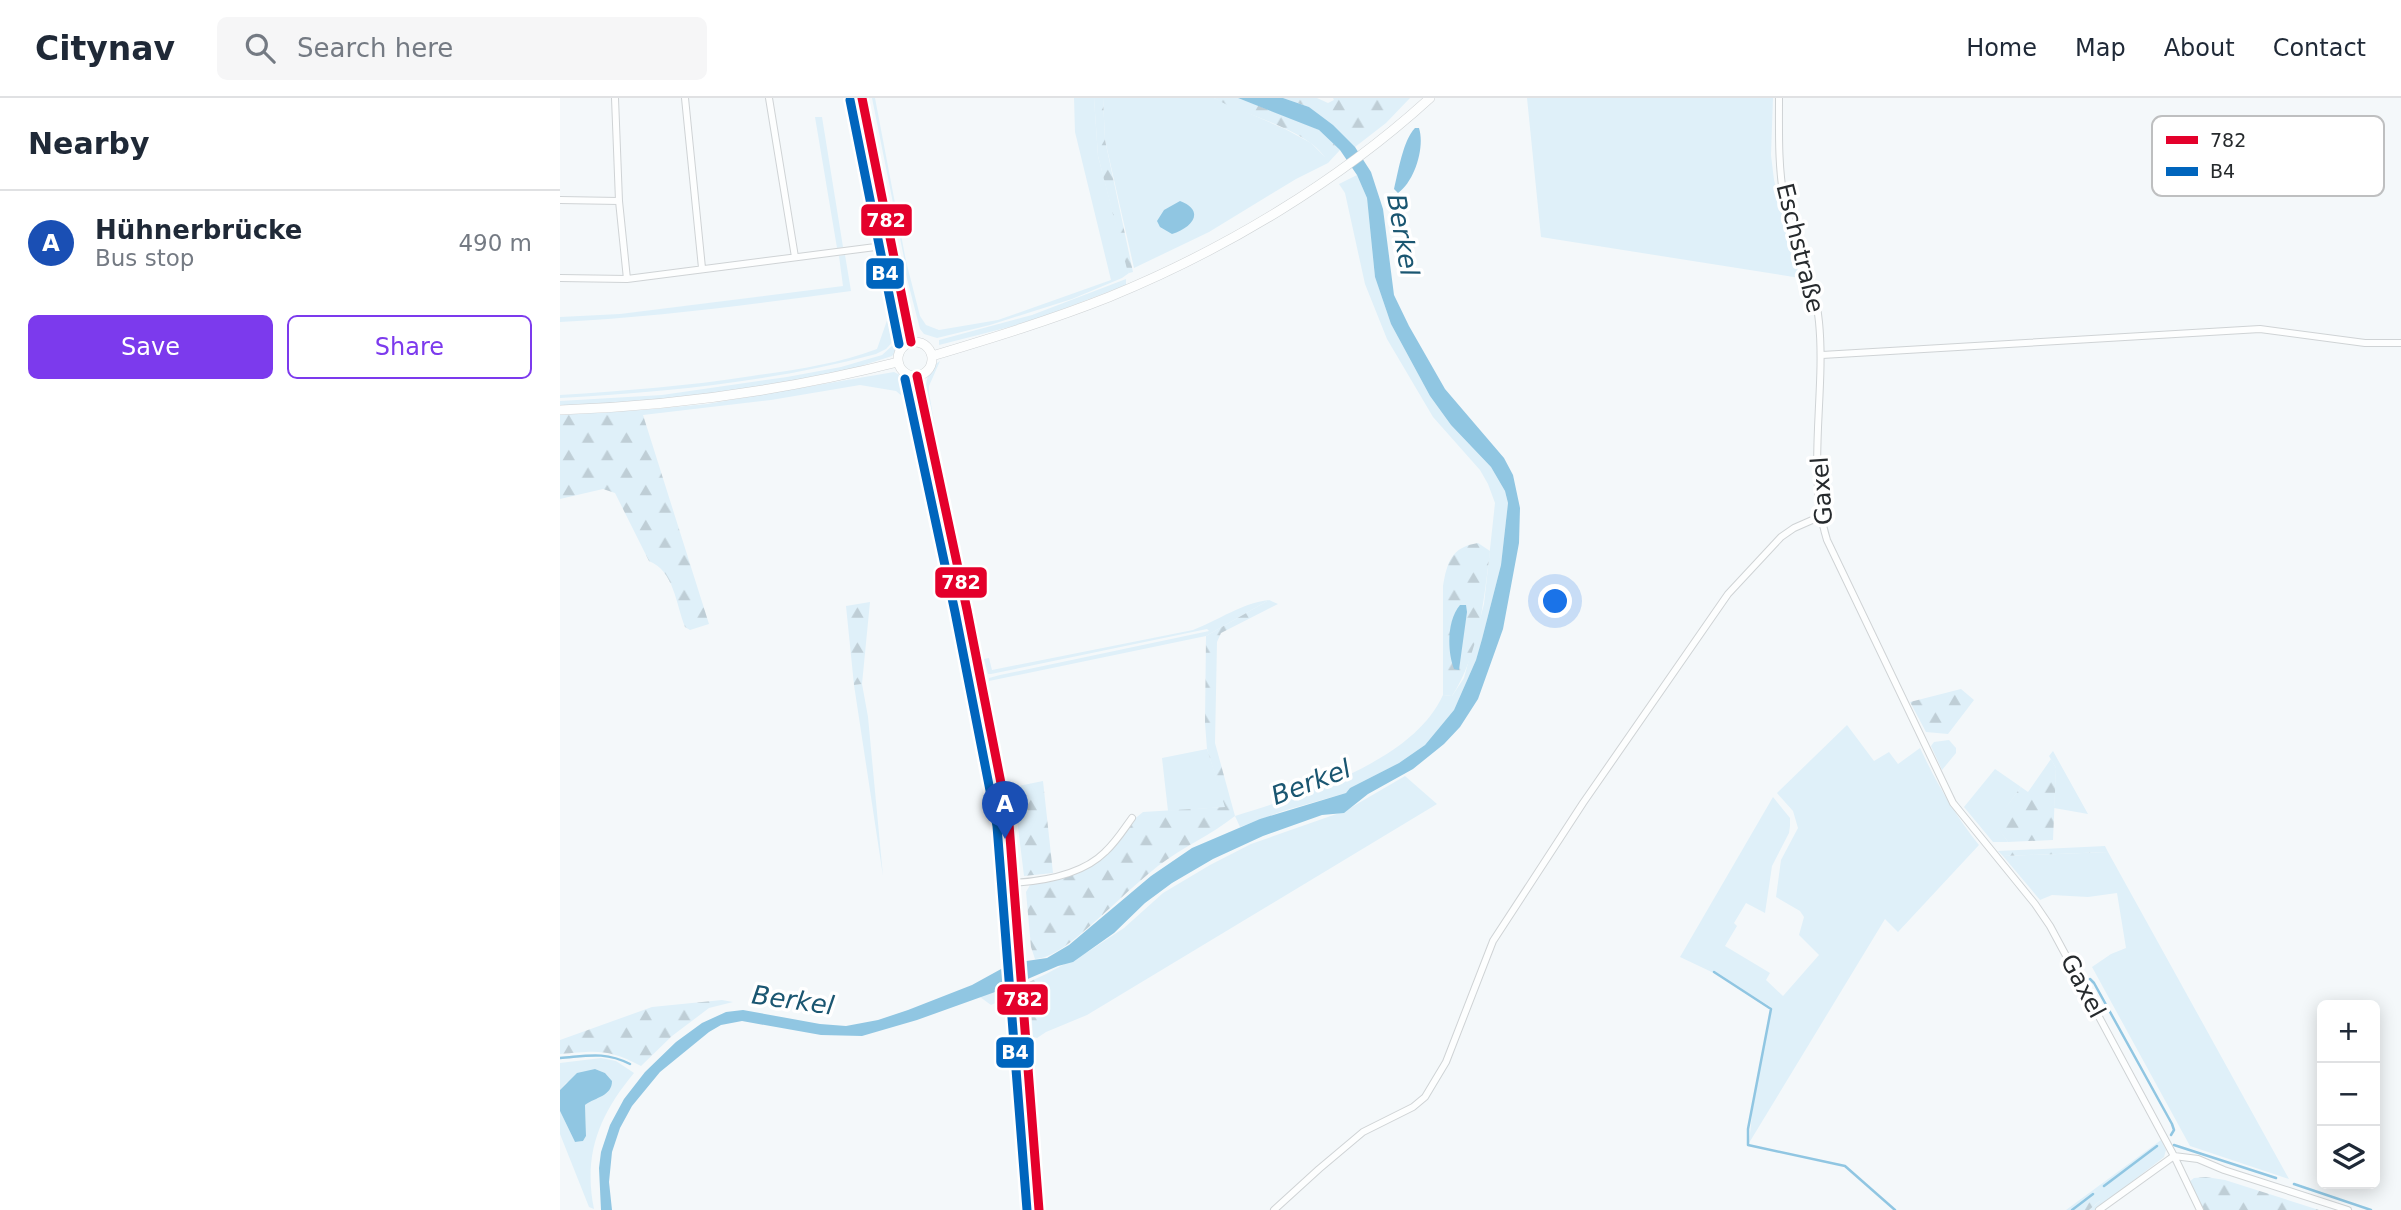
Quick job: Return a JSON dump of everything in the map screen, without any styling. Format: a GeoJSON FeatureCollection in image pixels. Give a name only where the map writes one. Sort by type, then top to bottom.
{"type":"FeatureCollection","features":[{"type":"Feature","properties":{"kind":"main road"},"geometry":{"type":"LineString","coordinates":[[862,98],[911,342]]}},
{"type":"Feature","properties":{"kind":"main road"},"geometry":{"type":"LineString","coordinates":[[932,356],[1030,326],[1144,282],[1208,251],[1335,173],[1430,98]]}},
{"type":"Feature","properties":{"kind":"main road"},"geometry":{"type":"LineString","coordinates":[[911,342],[926,346],[932,356],[929,369],[917,376],[907,374],[898,362],[899,352],[911,342]]}},
{"type":"Feature","properties":{"kind":"main road"},"geometry":{"type":"LineString","coordinates":[[560,410],[671,404],[738,395],[831,379],[898,362]]}},
{"type":"Feature","properties":{"kind":"main road"},"geometry":{"type":"LineString","coordinates":[[917,376],[1004,789],[1014,883],[1039,1210]]}},
{"type":"Feature","properties":{"kind":"street"},"geometry":{"type":"LineString","coordinates":[[615,98],[619,201],[626,279]]}},
{"type":"Feature","properties":{"kind":"street"},"geometry":{"type":"LineString","coordinates":[[685,98],[702,268]]}},
{"type":"Feature","properties":{"kind":"street"},"geometry":{"type":"LineString","coordinates":[[769,98],[795,257]]}},
{"type":"Feature","properties":{"kind":"street","name":"Eschstraße"},"geometry":{"type":"LineString","coordinates":[[1779,98],[1780,168],[1784,200],[1812,287],[1822,355]]}},
{"type":"Feature","properties":{"kind":"street"},"geometry":{"type":"LineString","coordinates":[[560,200],[619,201]]}},
{"type":"Feature","properties":{"kind":"street"},"geometry":{"type":"LineString","coordinates":[[560,278],[626,279],[891,245]]}},
{"type":"Feature","properties":{"kind":"street"},"geometry":{"type":"LineString","coordinates":[[1822,355],[2236,329],[2284,331],[2365,344],[2401,342]]}},
{"type":"Feature","properties":{"kind":"street","name":"Gaxel"},"geometry":{"type":"LineString","coordinates":[[1822,355],[1819,517],[1838,565],[1953,803],[2050,926],[2174,1156],[2200,1210]]}},
{"type":"Feature","properties":{"kind":"street"},"geometry":{"type":"LineString","coordinates":[[1275,1210],[1363,1132],[1413,1107],[1426,1097],[1446,1062],[1493,941],[1583,803],[1728,594],[1781,537],[1819,517]]}},
{"type":"Feature","properties":{"kind":"street"},"geometry":{"type":"LineString","coordinates":[[1014,883],[1055,876],[1086,866],[1108,849],[1132,818]]}},
{"type":"Feature","properties":{"kind":"street"},"geometry":{"type":"LineString","coordinates":[[2099,1210],[2174,1156],[2198,1159],[2348,1210]]}},
{"type":"Feature","properties":{"kind":"green space"},"geometry":{"type":"Polygon","coordinates":[[[872,98],[875,98],[906,261],[920,316],[926,325],[939,330],[998,320],[1111,280],[1075,132],[1074,98],[1094,98],[1098,156],[1129,273],[1072,299],[990,325],[937,338],[924,334],[920,329],[902,259],[904,258],[872,98]]]}},
{"type":"Feature","properties":{"kind":"green space"},"geometry":{"type":"Polygon","coordinates":[[[1094,98],[1103,98],[1105,140],[1133,272],[1129,273],[1098,156],[1094,98]]]}},
{"type":"Feature","properties":{"kind":"green space"},"geometry":{"type":"Polygon","coordinates":[[[1103,98],[1214,98],[1311,143],[1328,163],[1296,179],[1209,232],[1134,268],[1105,140],[1103,98]]]}},
{"type":"Feature","properties":{"kind":"green space"},"geometry":{"type":"Polygon","coordinates":[[[1214,98],[1238,98],[1301,122],[1319,130],[1340,150],[1328,163],[1320,151],[1294,133],[1214,98]]]}},
{"type":"Feature","properties":{"kind":"green space"},"geometry":{"type":"Polygon","coordinates":[[[1283,98],[1317,98],[1328,103],[1334,100],[1333,98],[1410,98],[1386,123],[1355,147],[1309,107],[1283,98]]]}},
{"type":"Feature","properties":{"kind":"green space"},"geometry":{"type":"Polygon","coordinates":[[[1527,98],[1773,98],[1771,155],[1774,180],[1800,278],[1541,237],[1527,98]]]}},
{"type":"Feature","properties":{"kind":"green space"},"geometry":{"type":"Polygon","coordinates":[[[815,117],[822,117],[843,247],[837,248],[815,117]]]}},
{"type":"Feature","properties":{"kind":"green space"},"geometry":{"type":"Polygon","coordinates":[[[1357,175],[1367,198],[1375,277],[1391,324],[1430,396],[1451,425],[1491,467],[1505,491],[1508,503],[1501,565],[1476,660],[1454,710],[1425,745],[1399,763],[1350,788],[1346,793],[1283,811],[1240,827],[1235,816],[1291,798],[1352,773],[1407,740],[1428,719],[1443,695],[1452,696],[1464,678],[1484,604],[1495,503],[1480,470],[1433,417],[1387,339],[1365,284],[1345,193],[1339,184],[1357,175]]]}},
{"type":"Feature","properties":{"kind":"green space"},"geometry":{"type":"Polygon","coordinates":[[[845,255],[851,291],[670,313],[560,322],[560,317],[620,314],[843,286],[839,256],[845,255]]]}},
{"type":"Feature","properties":{"kind":"green space"},"geometry":{"type":"Polygon","coordinates":[[[1126,279],[1126,285],[1029,322],[939,345],[939,340],[1032,315],[1126,279]]]}},
{"type":"Feature","properties":{"kind":"green space"},"geometry":{"type":"Polygon","coordinates":[[[891,309],[896,315],[899,335],[886,349],[876,354],[759,379],[640,393],[560,398],[560,395],[728,380],[847,359],[877,349],[891,309]]]}},
{"type":"Feature","properties":{"kind":"green space"},"geometry":{"type":"Polygon","coordinates":[[[903,336],[901,345],[892,356],[833,375],[682,398],[560,407],[560,401],[662,395],[841,367],[882,355],[903,336]]]}},
{"type":"Feature","properties":{"kind":"green space"},"geometry":{"type":"Polygon","coordinates":[[[940,361],[929,386],[929,393],[944,478],[926,388],[929,373],[940,361]]]}},
{"type":"Feature","properties":{"kind":"green space"},"geometry":{"type":"Polygon","coordinates":[[[894,372],[908,379],[916,397],[953,566],[945,576],[934,579],[947,550],[920,423],[909,402],[896,391],[860,385],[771,400],[643,415],[643,410],[707,404],[894,372]]]}},
{"type":"Feature","properties":{"kind":"green space"},"geometry":{"type":"Polygon","coordinates":[[[643,410],[709,624],[690,630],[685,627],[669,580],[664,572],[649,561],[615,493],[603,489],[560,499],[560,415],[643,410]]]}},
{"type":"Feature","properties":{"kind":"green space"},"geometry":{"type":"Polygon","coordinates":[[[1478,543],[1490,551],[1479,626],[1461,680],[1452,696],[1443,695],[1443,586],[1449,563],[1456,552],[1478,543]]]}},
{"type":"Feature","properties":{"kind":"green space"},"geometry":{"type":"Polygon","coordinates":[[[951,581],[957,585],[972,656],[968,657],[951,581]]]}},
{"type":"Feature","properties":{"kind":"green space"},"geometry":{"type":"Polygon","coordinates":[[[1269,600],[1206,636],[989,681],[989,678],[1000,675],[1209,631],[1207,629],[991,674],[988,674],[984,659],[989,658],[992,670],[1193,630],[1240,608],[1269,600]]]}},
{"type":"Feature","properties":{"kind":"green space"},"geometry":{"type":"Polygon","coordinates":[[[1269,600],[1278,604],[1221,633],[1217,642],[1215,743],[1235,816],[1158,866],[1068,944],[1052,954],[1035,959],[1031,947],[1026,892],[1030,885],[1087,869],[1107,854],[1132,821],[1143,812],[1225,807],[1207,749],[1206,636],[1269,600]]]}},
{"type":"Feature","properties":{"kind":"green space"},"geometry":{"type":"Polygon","coordinates":[[[870,602],[862,684],[854,685],[846,606],[870,602]]]}},
{"type":"Feature","properties":{"kind":"green space"},"geometry":{"type":"Polygon","coordinates":[[[973,661],[997,778],[994,781],[969,662],[973,661]]]}},
{"type":"Feature","properties":{"kind":"green space"},"geometry":{"type":"Polygon","coordinates":[[[862,684],[868,717],[883,876],[854,685],[862,684]]]}},
{"type":"Feature","properties":{"kind":"green space"},"geometry":{"type":"Polygon","coordinates":[[[1961,689],[1974,700],[1948,734],[1926,732],[1910,702],[1961,689]]]}},
{"type":"Feature","properties":{"kind":"green space"},"geometry":{"type":"Polygon","coordinates":[[[1847,725],[1874,761],[1889,752],[1898,764],[1920,748],[1947,799],[1979,845],[1898,932],[1885,919],[1749,1143],[1771,1007],[1718,975],[1680,957],[1773,797],[1790,818],[1790,826],[1772,866],[1765,913],[1746,903],[1725,946],[1770,973],[1766,980],[1783,996],[1819,955],[1799,935],[1804,917],[1800,911],[1776,897],[1781,860],[1798,828],[1793,811],[1777,793],[1847,725]]]}},
{"type":"Feature","properties":{"kind":"green space"},"geometry":{"type":"Polygon","coordinates":[[[1949,740],[1956,748],[1956,753],[1942,770],[1931,746],[1934,742],[1949,740]]]}},
{"type":"Feature","properties":{"kind":"green space"},"geometry":{"type":"Polygon","coordinates":[[[1207,749],[1226,807],[1168,811],[1162,758],[1207,749]]]}},
{"type":"Feature","properties":{"kind":"green space"},"geometry":{"type":"Polygon","coordinates":[[[2053,751],[2088,814],[2054,808],[2056,768],[2049,756],[2053,751]]]}},
{"type":"Feature","properties":{"kind":"green space"},"geometry":{"type":"Polygon","coordinates":[[[2051,759],[2056,768],[2053,840],[2008,842],[1994,823],[2021,787],[2028,792],[2051,759]]]}},
{"type":"Feature","properties":{"kind":"green space"},"geometry":{"type":"Polygon","coordinates":[[[1995,769],[2021,787],[1995,823],[2008,842],[1993,842],[1964,807],[1995,769]]]}},
{"type":"Feature","properties":{"kind":"green space"},"geometry":{"type":"Polygon","coordinates":[[[1405,776],[1437,804],[1087,1015],[1046,1032],[1046,974],[1124,928],[1163,893],[1210,865],[1251,844],[1345,811],[1405,776]]]}},
{"type":"Feature","properties":{"kind":"green space"},"geometry":{"type":"Polygon","coordinates":[[[1043,781],[1053,873],[1024,876],[1013,787],[1043,781]]]}},
{"type":"Feature","properties":{"kind":"green space"},"geometry":{"type":"Polygon","coordinates":[[[2105,846],[2108,852],[2003,856],[1998,851],[2105,846]]]}},
{"type":"Feature","properties":{"kind":"green space"},"geometry":{"type":"Polygon","coordinates":[[[2108,852],[2289,1179],[2190,1146],[2092,967],[2126,948],[2117,893],[2088,897],[2052,895],[2040,900],[2003,856],[2108,852]]]}},
{"type":"Feature","properties":{"kind":"green space"},"geometry":{"type":"Polygon","coordinates":[[[1046,974],[1046,1032],[1037,1038],[1033,1037],[1029,982],[1046,974]]]}},
{"type":"Feature","properties":{"kind":"green space"},"geometry":{"type":"Polygon","coordinates":[[[1018,983],[1018,993],[991,1005],[980,997],[1018,983]]]}},
{"type":"Feature","properties":{"kind":"green space"},"geometry":{"type":"Polygon","coordinates":[[[722,1000],[733,1002],[709,1008],[672,1036],[641,1066],[619,1056],[601,1052],[560,1054],[560,1040],[652,1007],[722,1000]]]}},
{"type":"Feature","properties":{"kind":"green space"},"geometry":{"type":"Polygon","coordinates":[[[601,1058],[616,1061],[634,1073],[611,1104],[597,1136],[591,1171],[594,1209],[589,1207],[560,1134],[560,1111],[575,1142],[583,1141],[586,1136],[585,1105],[612,1081],[605,1073],[595,1069],[566,1083],[560,1090],[560,1063],[601,1058]]]}},
{"type":"Feature","properties":{"kind":"green space"},"geometry":{"type":"Polygon","coordinates":[[[1024,1072],[1031,1160],[1029,1162],[1035,1210],[1031,1210],[1019,1077],[1024,1072]]]}},
{"type":"Feature","properties":{"kind":"green space"},"geometry":{"type":"Polygon","coordinates":[[[2161,1140],[2166,1150],[2164,1157],[2095,1210],[2089,1210],[2100,1201],[2095,1191],[2070,1210],[2066,1210],[2161,1140]]]}},
{"type":"Feature","properties":{"kind":"green space"},"geometry":{"type":"Polygon","coordinates":[[[2194,1178],[2225,1180],[2319,1210],[2200,1210],[2189,1182],[2194,1178]]]}},
{"type":"Feature","properties":{"kind":"green space"},"geometry":{"type":"Polygon","coordinates":[[[2095,1191],[2102,1199],[2089,1210],[2070,1210],[2095,1191]]]}},
{"type":"Feature","properties":{"kind":"water"},"geometry":{"type":"Polygon","coordinates":[[[1238,98],[1283,98],[1309,107],[1333,125],[1355,147],[1371,172],[1383,209],[1394,295],[1445,389],[1504,458],[1513,475],[1520,508],[1519,543],[1503,629],[1478,699],[1460,727],[1413,769],[1368,794],[1344,813],[1322,815],[1263,836],[1213,859],[1172,883],[1145,903],[1114,933],[1073,962],[917,1020],[862,1036],[821,1035],[742,1021],[721,1025],[660,1072],[632,1106],[620,1128],[612,1152],[609,1182],[612,1210],[601,1210],[601,1152],[610,1125],[624,1099],[645,1072],[676,1042],[702,1023],[726,1012],[743,1010],[846,1026],[878,1020],[972,985],[1012,963],[1047,958],[1069,945],[1151,876],[1192,848],[1260,819],[1346,793],[1350,788],[1399,763],[1425,745],[1454,710],[1476,660],[1501,565],[1508,503],[1505,491],[1491,467],[1451,425],[1430,396],[1391,324],[1375,277],[1367,198],[1357,175],[1340,150],[1319,130],[1238,98]]]}},
{"type":"Feature","properties":{"kind":"water"},"geometry":{"type":"Polygon","coordinates":[[[1415,128],[1419,128],[1421,136],[1417,163],[1404,188],[1398,193],[1394,189],[1401,157],[1415,128]]]}},
{"type":"Feature","properties":{"kind":"water"},"geometry":{"type":"Polygon","coordinates":[[[1180,201],[1193,210],[1193,219],[1185,228],[1172,234],[1160,227],[1157,221],[1164,210],[1180,201]]]}},
{"type":"Feature","properties":{"kind":"water"},"geometry":{"type":"Polygon","coordinates":[[[1460,605],[1466,605],[1467,612],[1459,670],[1454,669],[1449,645],[1453,619],[1460,605]]]}},
{"type":"Feature","properties":{"kind":"water"},"geometry":{"type":"Polygon","coordinates":[[[595,1069],[605,1073],[612,1081],[611,1086],[606,1093],[585,1105],[586,1136],[583,1141],[575,1142],[560,1111],[560,1090],[577,1073],[595,1069]]]}},
{"type":"Feature","properties":{"kind":"waterway"},"geometry":{"type":"LineString","coordinates":[[1714,972],[1771,1009],[1748,1129],[1748,1145],[1845,1166],[1895,1210]]}},
{"type":"Feature","properties":{"kind":"waterway"},"geometry":{"type":"LineString","coordinates":[[2090,979],[2172,1124],[2174,1130],[2171,1135]]}},
{"type":"Feature","properties":{"kind":"waterway"},"geometry":{"type":"LineString","coordinates":[[560,1058],[604,1056],[630,1064]]}},
{"type":"Feature","properties":{"kind":"waterway"},"geometry":{"type":"LineString","coordinates":[[2174,1145],[2276,1178]]}},
{"type":"Feature","properties":{"kind":"waterway"},"geometry":{"type":"LineString","coordinates":[[2104,1186],[2157,1146]]}},
{"type":"Feature","properties":{"kind":"waterway"},"geometry":{"type":"LineString","coordinates":[[2294,1184],[2371,1210]]}},
{"type":"Feature","properties":{"kind":"waterway"},"geometry":{"type":"LineString","coordinates":[[2072,1210],[2093,1194]]}},
{"type":"Feature","properties":{"kind":"transit line","name":"782"},"geometry":{"type":"LineString","coordinates":[[862,98],[911,342]]}},
{"type":"Feature","properties":{"kind":"transit line","name":"B4"},"geometry":{"type":"LineString","coordinates":[[850,100],[899,344]]}},
{"type":"Feature","properties":{"kind":"transit line","name":"782"},"geometry":{"type":"LineString","coordinates":[[917,376],[1009,824],[1039,1210]]}},
{"type":"Feature","properties":{"kind":"transit line","name":"B4"},"geometry":{"type":"LineString","coordinates":[[905,379],[997,826],[1027,1210]]}},
{"type":"Feature","properties":{"kind":"place","name":"Hühnerbrücke"},"geometry":{"type":"Point","coordinates":[1005,839]}},
{"type":"Feature","properties":{"kind":"water label","name":"Berkel"},"geometry":{"type":"Point","coordinates":[1403,235]}},
{"type":"Feature","properties":{"kind":"water label","name":"Berkel"},"geometry":{"type":"Point","coordinates":[1311,782]}},
{"type":"Feature","properties":{"kind":"water label","name":"Berkel"},"geometry":{"type":"Point","coordinates":[793,1000]}}]}
